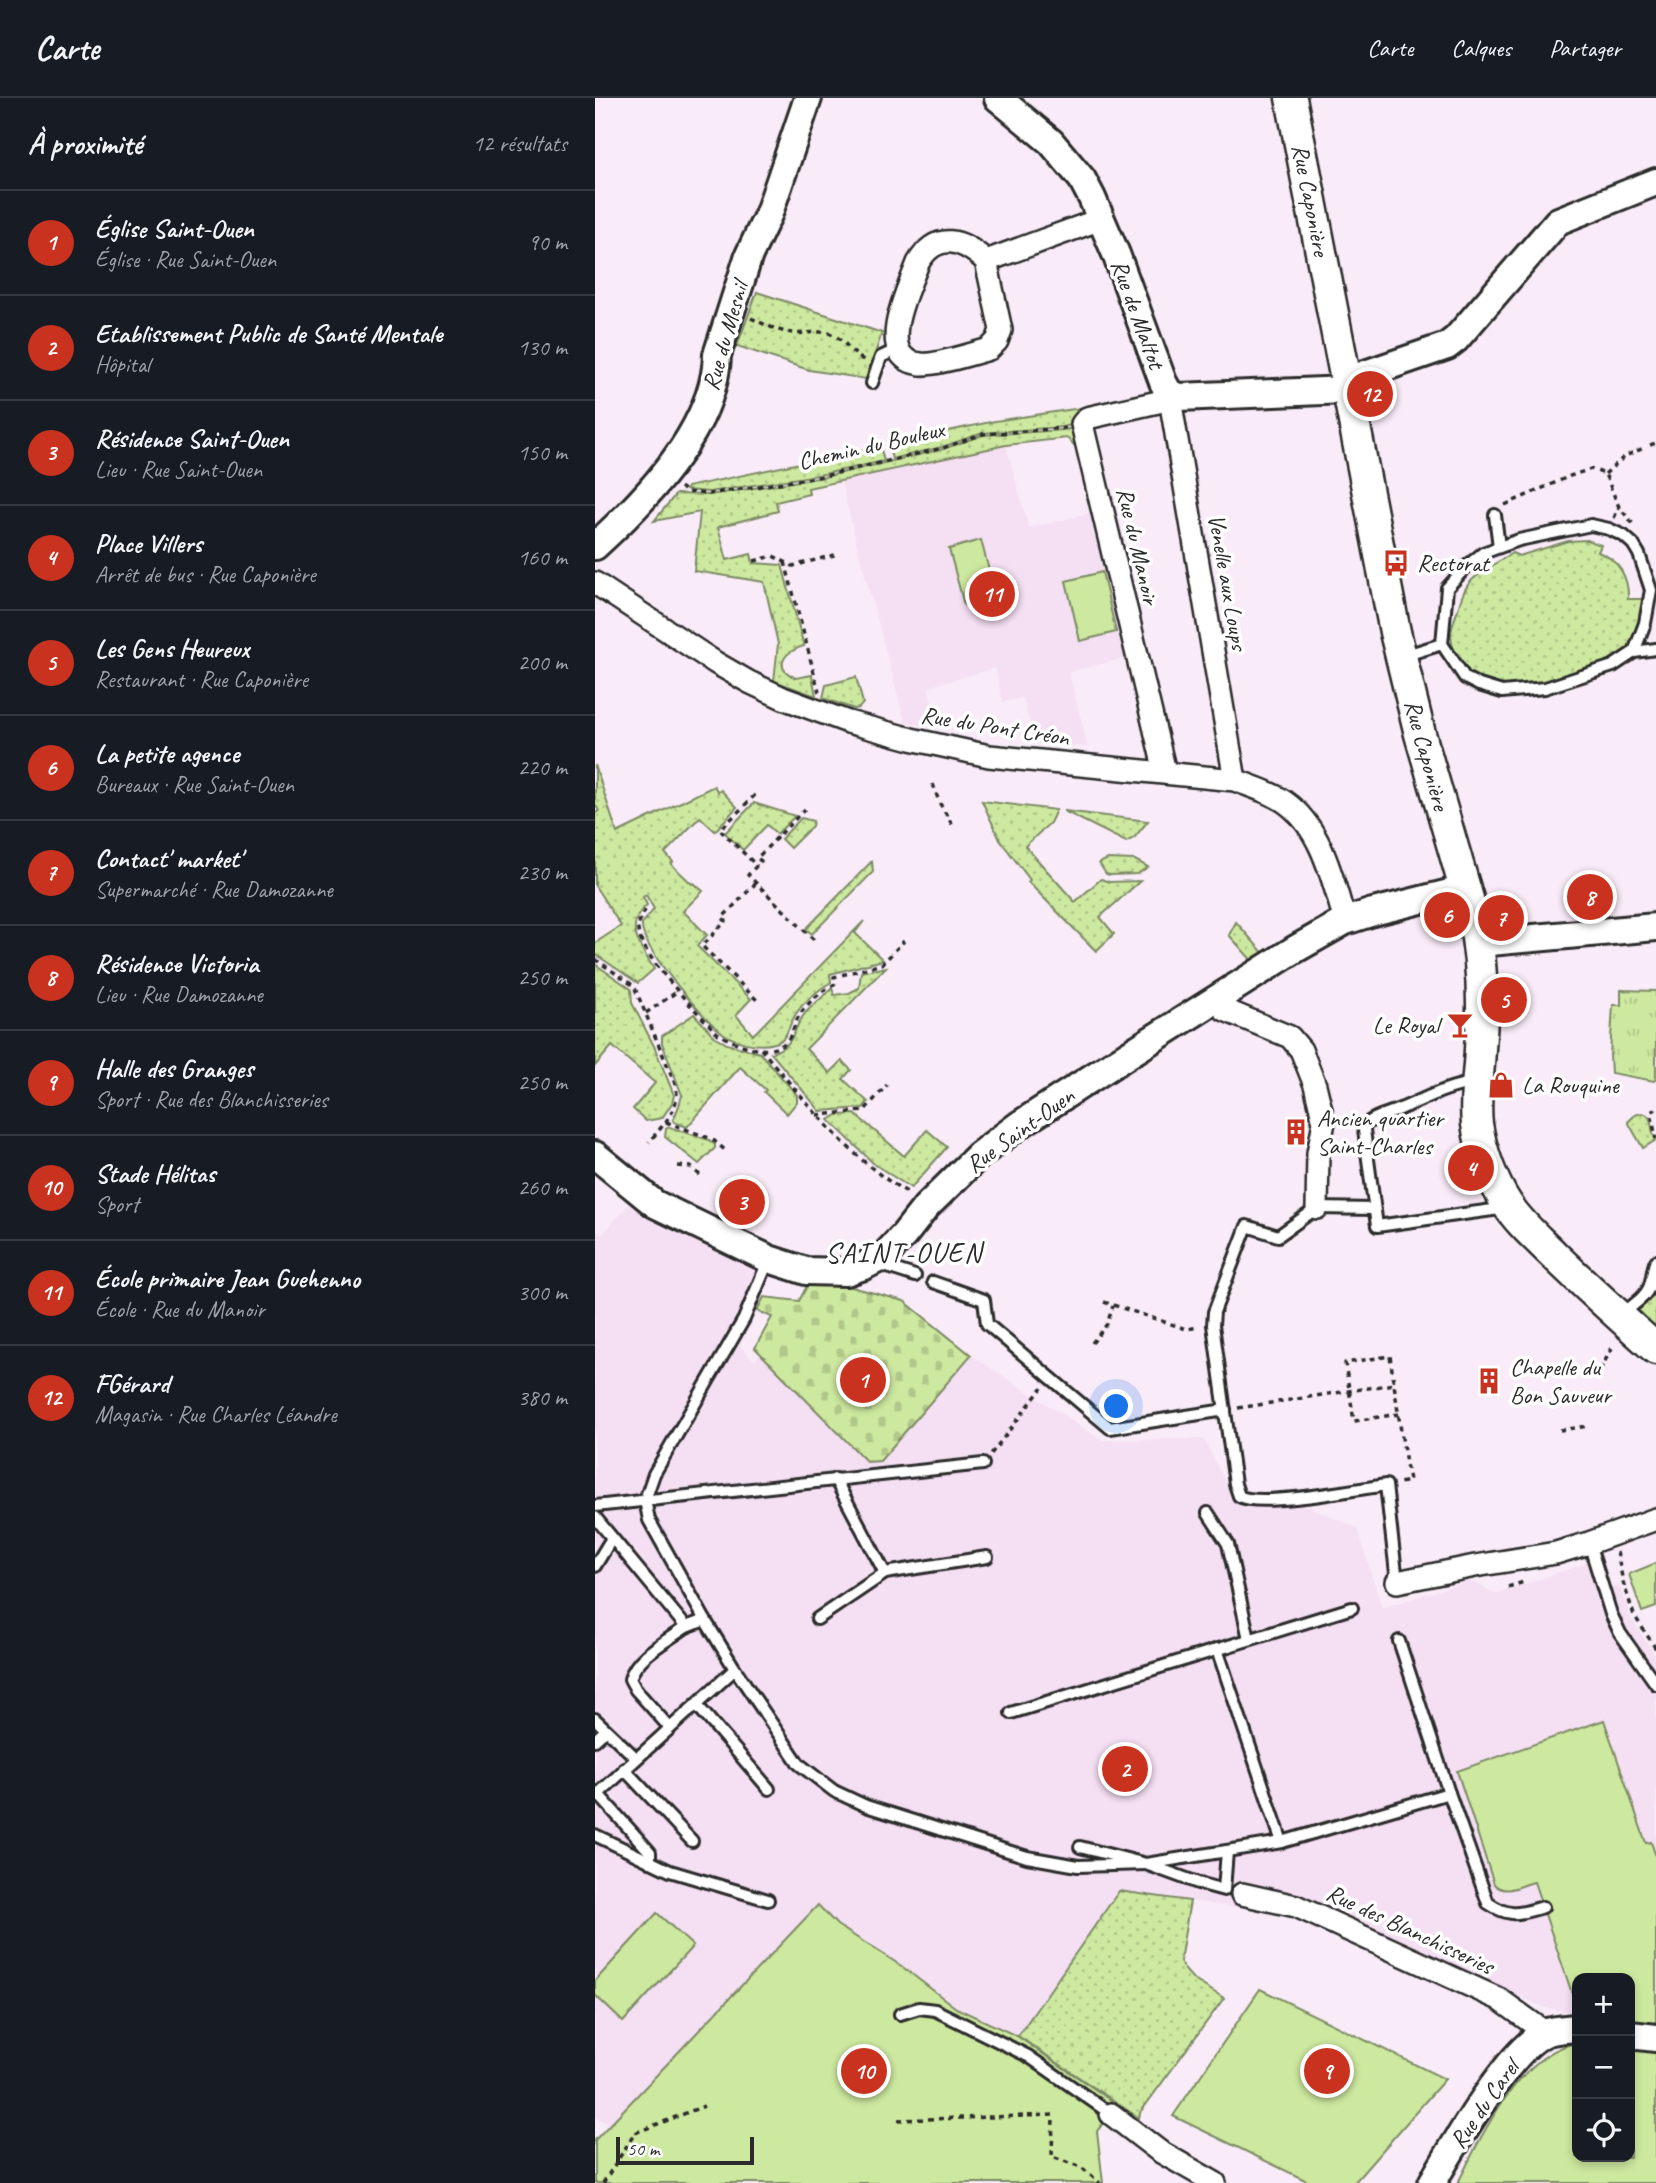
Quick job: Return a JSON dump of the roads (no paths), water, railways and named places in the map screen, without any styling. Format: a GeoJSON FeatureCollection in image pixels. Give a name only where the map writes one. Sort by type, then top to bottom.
{"type":"FeatureCollection","features":[{"type":"Feature","properties":{"kind":"main road","name":"Rue Caponière"},"geometry":{"type":"LineString","coordinates":[[1291,98],[1401,656],[1420,734],[1479,943],[1482,1007],[1481,1049],[1476,1083],[1477,1123],[1484,1155],[1510,1208],[1536,1238],[1656,1349]]}},
{"type":"Feature","properties":{"kind":"street","name":"Rue du Mesnil"},"geometry":{"type":"LineString","coordinates":[[595,546],[625,519],[667,470],[691,433],[716,370],[717,355],[749,256],[769,213],[809,98]]}},
{"type":"Feature","properties":{"kind":"street","name":"Rue de Maltot"},"geometry":{"type":"LineString","coordinates":[[998,98],[1051,142],[1069,162],[1087,189],[1163,382],[1169,393],[1179,397],[1346,386],[1447,346],[1558,221],[1656,182]]}},
{"type":"Feature","properties":{"kind":"street"},"geometry":{"type":"LineString","coordinates":[[986,261],[1101,219]]}},
{"type":"Feature","properties":{"kind":"street"},"geometry":{"type":"LineString","coordinates":[[950,241],[973,249],[986,261],[1001,330],[997,341],[989,349],[923,365],[910,361],[898,349],[895,340],[897,324],[924,253],[935,244],[950,241]]}},
{"type":"Feature","properties":{"kind":"street","name":"Rue du Manoir"},"geometry":{"type":"LineString","coordinates":[[1165,772],[1082,424],[1087,418],[1158,402],[1169,393]]}},
{"type":"Feature","properties":{"kind":"street","name":"Venelle aux Loups"},"geometry":{"type":"LineString","coordinates":[[1169,393],[1235,780]]}},
{"type":"Feature","properties":{"kind":"street","name":"Rue du Pont Créon"},"geometry":{"type":"LineString","coordinates":[[595,583],[716,663],[749,682],[818,712],[879,731],[989,757],[1235,780],[1284,801],[1308,823],[1326,862],[1345,921]]}},
{"type":"Feature","properties":{"kind":"street","name":"Rue Saint-Ouen"},"geometry":{"type":"LineString","coordinates":[[595,1155],[655,1204],[769,1259],[806,1271],[846,1272],[884,1256],[926,1207],[979,1155],[1019,1125],[1294,950],[1345,921],[1465,889]]}},
{"type":"Feature","properties":{"kind":"street"},"geometry":{"type":"LineString","coordinates":[[1479,943],[1656,927]]}},
{"type":"Feature","properties":{"kind":"street"},"geometry":{"type":"LineString","coordinates":[[1216,1000],[1225,1010],[1290,1037],[1301,1050],[1315,1085],[1324,1122],[1318,1153],[1317,1208]]}},
{"type":"Feature","properties":{"kind":"street"},"geometry":{"type":"LineString","coordinates":[[1398,1582],[1556,1553],[1656,1519]]}},
{"type":"Feature","properties":{"kind":"street","name":"Rue des Blanchisseries"},"geometry":{"type":"LineString","coordinates":[[1233,1892],[1296,1906],[1499,1999],[1546,2033]]}},
{"type":"Feature","properties":{"kind":"street"},"geometry":{"type":"LineString","coordinates":[[1546,2033],[1572,2029]]}},
{"type":"Feature","properties":{"kind":"street","name":"Rue du Carel"},"geometry":{"type":"LineString","coordinates":[[1432,2183],[1476,2111],[1518,2055],[1531,2042],[1546,2033]]}},
{"type":"Feature","properties":{"kind":"street"},"geometry":{"type":"LineString","coordinates":[[1635,2036],[1656,2038]]}},
{"type":"Feature","properties":{"kind":"street"},"geometry":{"type":"LineString","coordinates":[[1111,2114],[1159,2151],[1215,2183]]}},
{"type":"Feature","properties":{"kind":"lane"},"geometry":{"type":"LineString","coordinates":[[872,383],[881,357],[898,349]]}},
{"type":"Feature","properties":{"kind":"lane"},"geometry":{"type":"LineString","coordinates":[[1497,511],[1499,547]]}},
{"type":"Feature","properties":{"kind":"lane"},"geometry":{"type":"LineString","coordinates":[[1634,652],[1645,623],[1651,590],[1633,544],[1609,529],[1591,525],[1519,540],[1483,552],[1447,588],[1442,643],[1465,678],[1502,692],[1545,688],[1576,680],[1613,666],[1634,652],[1656,649]]}},
{"type":"Feature","properties":{"kind":"lane"},"geometry":{"type":"LineString","coordinates":[[1401,656],[1442,643]]}},
{"type":"Feature","properties":{"kind":"lane"},"geometry":{"type":"LineString","coordinates":[[1476,1083],[1441,1091],[1365,1125],[1377,1226],[1510,1208]]}},
{"type":"Feature","properties":{"kind":"lane"},"geometry":{"type":"LineString","coordinates":[[1374,1209],[1317,1208],[1278,1236],[1247,1226],[1213,1312],[1213,1325],[1235,1484],[1239,1496],[1246,1500],[1293,1498],[1386,1485],[1398,1582]]}},
{"type":"Feature","properties":{"kind":"lane"},"geometry":{"type":"LineString","coordinates":[[769,1259],[744,1319],[654,1474],[645,1500],[649,1520],[705,1620],[799,1764],[834,1791],[866,1806],[1027,1857],[1078,1866],[1146,1864],[1282,1842],[1449,1793]]}},
{"type":"Feature","properties":{"kind":"lane"},"geometry":{"type":"LineString","coordinates":[[1619,1317],[1645,1295],[1656,1261]]}},
{"type":"Feature","properties":{"kind":"lane"},"geometry":{"type":"LineString","coordinates":[[872,1262],[915,1276]]}},
{"type":"Feature","properties":{"kind":"lane"},"geometry":{"type":"LineString","coordinates":[[933,1282],[984,1300],[988,1324],[1110,1428],[1225,1410]]}},
{"type":"Feature","properties":{"kind":"lane"},"geometry":{"type":"LineString","coordinates":[[595,1506],[983,1464]]}},
{"type":"Feature","properties":{"kind":"lane"},"geometry":{"type":"LineString","coordinates":[[835,1479],[885,1573]]}},
{"type":"Feature","properties":{"kind":"lane"},"geometry":{"type":"LineString","coordinates":[[1208,1513],[1228,1544],[1249,1639]]}},
{"type":"Feature","properties":{"kind":"lane"},"geometry":{"type":"LineString","coordinates":[[597,1523],[686,1627]]}},
{"type":"Feature","properties":{"kind":"lane"},"geometry":{"type":"LineString","coordinates":[[595,1566],[612,1538]]}},
{"type":"Feature","properties":{"kind":"lane"},"geometry":{"type":"LineString","coordinates":[[1589,1543],[1611,1614],[1656,1684]]}},
{"type":"Feature","properties":{"kind":"lane"},"geometry":{"type":"LineString","coordinates":[[817,1619],[885,1573],[987,1557]]}},
{"type":"Feature","properties":{"kind":"lane"},"geometry":{"type":"LineString","coordinates":[[1011,1713],[1352,1608]]}},
{"type":"Feature","properties":{"kind":"lane"},"geometry":{"type":"LineString","coordinates":[[670,1728],[636,1690],[630,1679],[632,1670],[686,1627],[705,1620]]}},
{"type":"Feature","properties":{"kind":"lane"},"geometry":{"type":"LineString","coordinates":[[1399,1641],[1488,1903],[1500,1911],[1514,1914],[1543,1907]]}},
{"type":"Feature","properties":{"kind":"lane"},"geometry":{"type":"LineString","coordinates":[[1217,1649],[1282,1842]]}},
{"type":"Feature","properties":{"kind":"lane"},"geometry":{"type":"LineString","coordinates":[[650,1862],[650,1852],[596,1792],[735,1669]]}},
{"type":"Feature","properties":{"kind":"lane"},"geometry":{"type":"LineString","coordinates":[[696,1704],[769,1789]]}},
{"type":"Feature","properties":{"kind":"lane"},"geometry":{"type":"LineString","coordinates":[[595,1719],[636,1758]]}},
{"type":"Feature","properties":{"kind":"lane"},"geometry":{"type":"LineString","coordinates":[[595,1740],[606,1730]]}},
{"type":"Feature","properties":{"kind":"lane"},"geometry":{"type":"LineString","coordinates":[[624,1769],[692,1841]]}},
{"type":"Feature","properties":{"kind":"lane"},"geometry":{"type":"LineString","coordinates":[[595,1835],[670,1871],[768,1900]]}},
{"type":"Feature","properties":{"kind":"lane"},"geometry":{"type":"LineString","coordinates":[[1080,1847],[1146,1864],[1198,1883],[1233,1892],[1227,1851]]}},
{"type":"Feature","properties":{"kind":"lane"},"geometry":{"type":"LineString","coordinates":[[900,2014],[919,2008],[935,2010],[1028,2056],[1111,2114]]}},
{"type":"Feature","properties":{"kind":"place","name":"FGérard"},"geometry":{"type":"Point","coordinates":[1370,394]}},
{"type":"Feature","properties":{"kind":"place","name":"Rectorat"},"geometry":{"type":"Point","coordinates":[1396,563]}},
{"type":"Feature","properties":{"kind":"place","name":"École primaire Jean Guehenno"},"geometry":{"type":"Point","coordinates":[992,594]}},
{"type":"Feature","properties":{"kind":"place","name":"Résidence Victoria"},"geometry":{"type":"Point","coordinates":[1590,897]}},
{"type":"Feature","properties":{"kind":"place","name":"La petite agence"},"geometry":{"type":"Point","coordinates":[1447,915]}},
{"type":"Feature","properties":{"kind":"place","name":"Contact' market'"},"geometry":{"type":"Point","coordinates":[1501,918]}},
{"type":"Feature","properties":{"kind":"place","name":"Les Gens Heureux"},"geometry":{"type":"Point","coordinates":[1504,1000]}},
{"type":"Feature","properties":{"kind":"place","name":"Le Royal"},"geometry":{"type":"Point","coordinates":[1460,1025]}},
{"type":"Feature","properties":{"kind":"place","name":"La Rouquine"},"geometry":{"type":"Point","coordinates":[1501,1085]}},
{"type":"Feature","properties":{"kind":"place","name":"Ancien quartier Saint-Charles"},"geometry":{"type":"Point","coordinates":[1296,1132]}},
{"type":"Feature","properties":{"kind":"place","name":"Place Villers"},"geometry":{"type":"Point","coordinates":[1471,1168]}},
{"type":"Feature","properties":{"kind":"place","name":"Résidence Saint-Ouen"},"geometry":{"type":"Point","coordinates":[742,1202]}},
{"type":"Feature","properties":{"kind":"place","name":"Église Saint-Ouen"},"geometry":{"type":"Point","coordinates":[863,1380]}},
{"type":"Feature","properties":{"kind":"place","name":"Chapelle du Bon Sauveur"},"geometry":{"type":"Point","coordinates":[1489,1381]}},
{"type":"Feature","properties":{"kind":"place","name":"Etablissement Public de Santé Mentale"},"geometry":{"type":"Point","coordinates":[1125,1769]}},
{"type":"Feature","properties":{"kind":"place","name":"Stade Hélitas"},"geometry":{"type":"Point","coordinates":[864,2071]}},
{"type":"Feature","properties":{"kind":"place","name":"Halle des Granges"},"geometry":{"type":"Point","coordinates":[1327,2071]}},
{"type":"Feature","properties":{"kind":"district","name":"SAINT-OUEN"},"geometry":{"type":"Point","coordinates":[904,1252]}}]}
